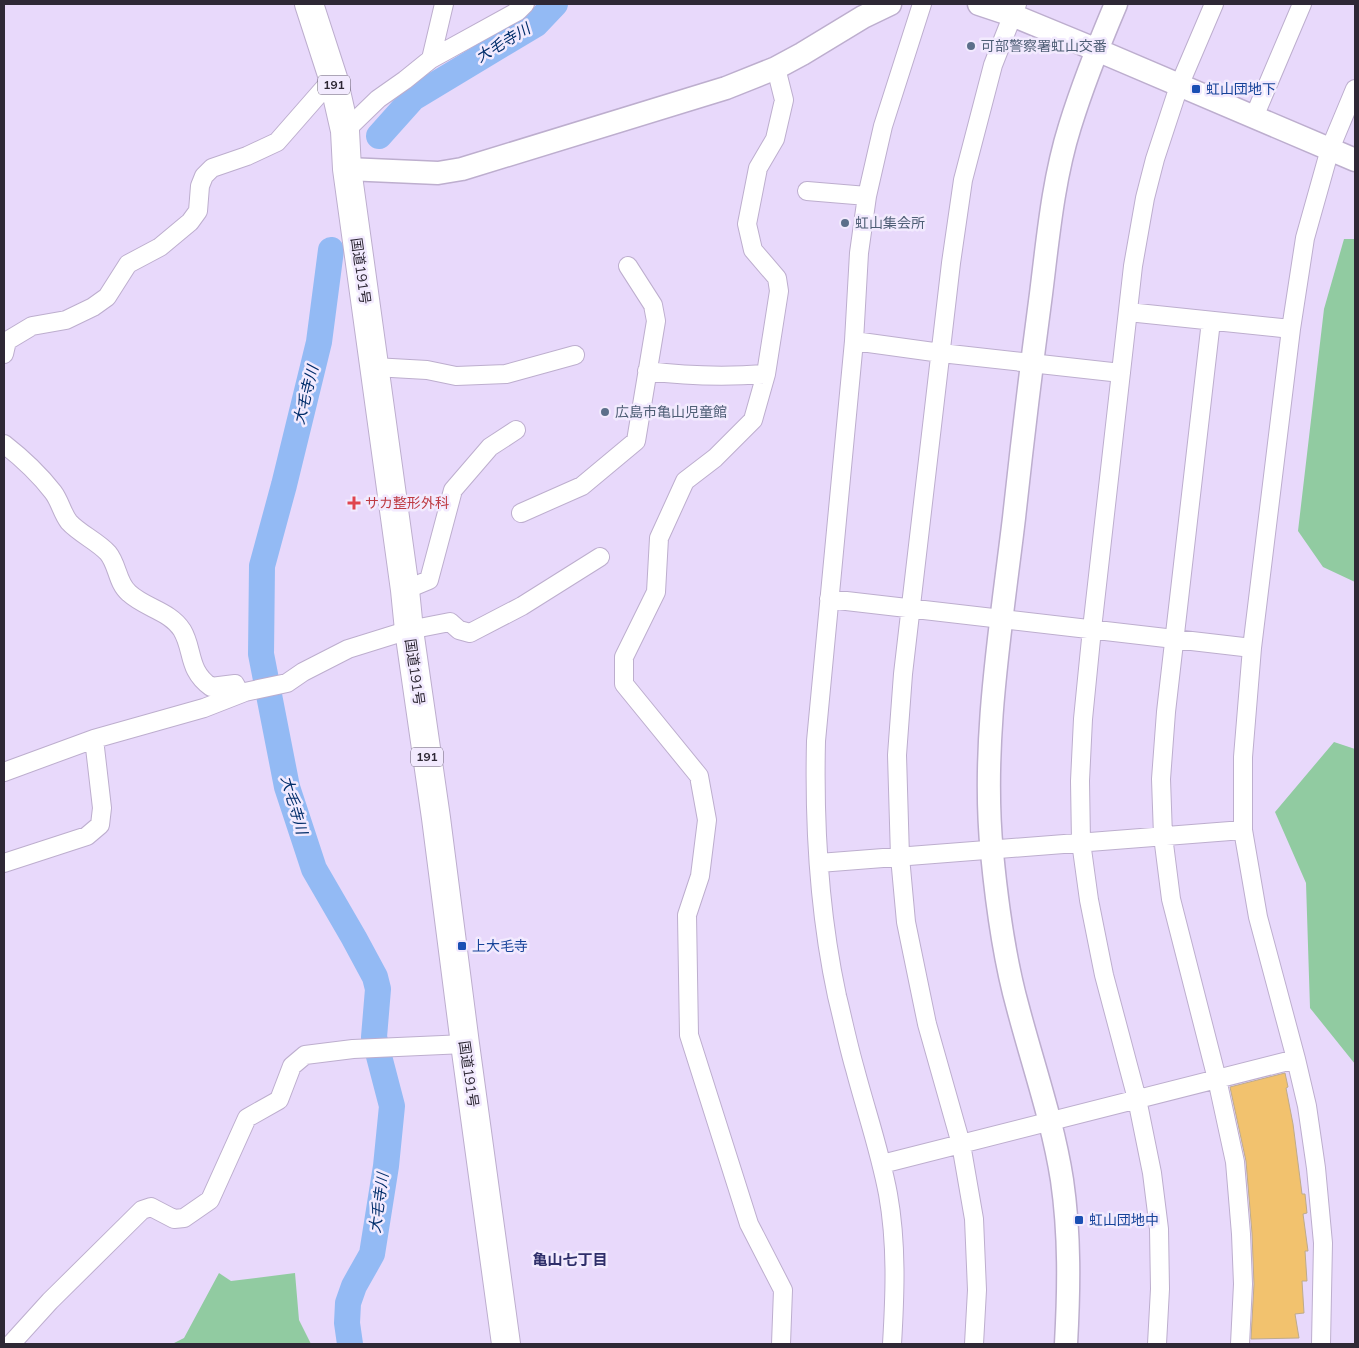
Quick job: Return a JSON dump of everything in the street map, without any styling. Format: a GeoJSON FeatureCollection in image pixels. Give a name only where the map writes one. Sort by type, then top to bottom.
{"type":"FeatureCollection","features":[{"type":"Feature","properties":{"kind":"highway","name":"国道191号"},"geometry":{"type":"LineString","coordinates":[[308,4],[333,78],[345,131],[347,169],[506,1344]]}},
{"type":"Feature","properties":{"kind":"street"},"geometry":{"type":"LineString","coordinates":[[431,59],[444,4]]}},
{"type":"Feature","properties":{"kind":"street"},"geometry":{"type":"LineString","coordinates":[[345,131],[378,99],[431,59],[518,11],[525,4]]}},
{"type":"Feature","properties":{"kind":"street"},"geometry":{"type":"LineString","coordinates":[[347,169],[438,173],[462,169],[726,88],[776,68],[863,16],[890,4]]}},
{"type":"Feature","properties":{"kind":"street"},"geometry":{"type":"LineString","coordinates":[[892,1344],[896,1284],[894,1244],[888,1196],[882,1164],[855,1069],[837,995],[825,929],[815,800],[816,740],[854,341],[858,253],[867,196],[883,126],[922,4]]}},
{"type":"Feature","properties":{"kind":"street"},"geometry":{"type":"LineString","coordinates":[[979,4],[1015,10],[1097,50],[1355,160]]}},
{"type":"Feature","properties":{"kind":"street"},"geometry":{"type":"LineString","coordinates":[[1066,1344],[1069,1280],[1068,1238],[1062,1179],[1050,1122],[1016,1003],[1001,927],[991,849],[989,785],[991,718],[1052,204],[1070,127],[1097,50],[1116,4]]}},
{"type":"Feature","properties":{"kind":"street"},"geometry":{"type":"LineString","coordinates":[[1157,1344],[1160,1289],[1159,1230],[1152,1173],[1137,1099],[1104,975],[1089,900],[1081,842],[1080,781],[1083,719],[1092,629],[1133,266],[1145,198],[1155,159],[1179,86],[1214,4]]}},
{"type":"Feature","properties":{"kind":"street"},"geometry":{"type":"LineString","coordinates":[[1254,118],[1302,4]]}},
{"type":"Feature","properties":{"kind":"street"},"geometry":{"type":"LineString","coordinates":[[974,1344],[977,1290],[974,1219],[961,1144],[927,1024],[906,922],[900,857],[897,755],[903,674],[951,262],[963,180],[993,66],[1015,10]]}},
{"type":"Feature","properties":{"kind":"street"},"geometry":{"type":"LineString","coordinates":[[776,68],[784,100],[775,140],[758,168],[747,224],[753,250],[777,278],[780,292],[766,374],[753,420],[715,458],[685,481],[659,538],[656,592],[624,657],[624,684],[699,776],[707,820],[700,876],[687,915],[689,1035],[749,1224],[783,1290],[781,1344]]}},
{"type":"Feature","properties":{"kind":"street"},"geometry":{"type":"LineString","coordinates":[[4,354],[8,342],[32,326],[66,320],[93,307],[107,297],[128,264],[160,247],[190,222],[198,211],[200,186],[204,176],[212,168],[247,156],[276,142],[333,78]]}},
{"type":"Feature","properties":{"kind":"street"},"geometry":{"type":"LineString","coordinates":[[1321,1344],[1323,1242],[1316,1168],[1296,1059],[1258,917],[1243,830],[1243,757],[1252,648],[1291,328],[1306,238],[1330,149],[1355,89]]}},
{"type":"Feature","properties":{"kind":"street"},"geometry":{"type":"LineString","coordinates":[[807,191],[867,196]]}},
{"type":"Feature","properties":{"kind":"street"},"geometry":{"type":"LineString","coordinates":[[521,513],[582,486],[636,441],[656,321],[653,305],[628,266]]}},
{"type":"Feature","properties":{"kind":"street"},"geometry":{"type":"LineString","coordinates":[[1128,312],[1291,328]]}},
{"type":"Feature","properties":{"kind":"street"},"geometry":{"type":"LineString","coordinates":[[1211,321],[1166,712],[1162,779],[1163,836],[1171,898],[1217,1079],[1235,1162],[1243,1284],[1240,1344]]}},
{"type":"Feature","properties":{"kind":"street"},"geometry":{"type":"LineString","coordinates":[[854,341],[941,353],[1121,373]]}},
{"type":"Feature","properties":{"kind":"street"},"geometry":{"type":"LineString","coordinates":[[374,367],[427,370],[456,376],[506,374],[576,355]]}},
{"type":"Feature","properties":{"kind":"street"},"geometry":{"type":"LineString","coordinates":[[647,371],[685,376],[729,377],[766,374]]}},
{"type":"Feature","properties":{"kind":"street"},"geometry":{"type":"LineString","coordinates":[[405,590],[429,580],[453,490],[490,447],[516,430]]}},
{"type":"Feature","properties":{"kind":"street"},"geometry":{"type":"LineString","coordinates":[[4,444],[24,460],[54,493],[70,522],[109,554],[124,588],[130,595],[167,615],[181,629],[192,664],[204,682],[210,687],[235,684],[243,692]]}},
{"type":"Feature","properties":{"kind":"street"},"geometry":{"type":"LineString","coordinates":[[4,772],[94,739],[204,708],[243,692],[287,683],[303,672],[348,649],[409,630],[450,622],[459,630],[470,633],[522,606],[600,558]]}},
{"type":"Feature","properties":{"kind":"street"},"geometry":{"type":"LineString","coordinates":[[829,599],[1252,648]]}},
{"type":"Feature","properties":{"kind":"street"},"geometry":{"type":"LineString","coordinates":[[4,863],[86,836],[100,825],[102,808],[94,739]]}},
{"type":"Feature","properties":{"kind":"street"},"geometry":{"type":"LineString","coordinates":[[819,863],[1243,830]]}},
{"type":"Feature","properties":{"kind":"street"},"geometry":{"type":"LineString","coordinates":[[11,1344],[50,1300],[142,1210],[151,1207],[174,1219],[184,1218],[210,1200],[247,1118],[279,1100],[292,1066],[305,1055],[353,1049],[465,1044]]}},
{"type":"Feature","properties":{"kind":"street"},"geometry":{"type":"LineString","coordinates":[[882,1164],[1296,1059]]}},
{"type":"Feature","properties":{"kind":"green space"},"geometry":{"type":"Polygon","coordinates":[[[1344,239],[1355,239],[1355,582],[1323,567],[1298,531],[1324,309],[1344,239]]]}},
{"type":"Feature","properties":{"kind":"green space"},"geometry":{"type":"Polygon","coordinates":[[[1334,742],[1355,749],[1355,1064],[1310,1008],[1306,883],[1275,812],[1334,742]]]}},
{"type":"Feature","properties":{"kind":"green space"},"geometry":{"type":"Polygon","coordinates":[[[219,1273],[231,1281],[295,1273],[299,1320],[311,1344],[172,1344],[184,1338],[219,1273]]]}},
{"type":"Feature","properties":{"kind":"building"},"geometry":{"type":"Polygon","coordinates":[[[1285,1073],[1302,1194],[1305,1194],[1307,1213],[1303,1214],[1308,1251],[1305,1251],[1307,1281],[1302,1281],[1304,1313],[1295,1314],[1299,1338],[1251,1339],[1254,1284],[1246,1161],[1230,1087],[1285,1073]]]}},
{"type":"Feature","properties":{"kind":"waterway","name":"大毛寺川"},"geometry":{"type":"LineString","coordinates":[[379,136],[413,98],[536,24],[555,4]]}},
{"type":"Feature","properties":{"kind":"waterway","name":"大毛寺川"},"geometry":{"type":"LineString","coordinates":[[331,250],[319,342],[262,566],[261,654],[287,787],[314,869],[375,977],[378,989],[374,1037],[392,1106],[386,1166],[372,1254],[354,1286],[348,1303],[347,1323],[350,1344]]}},
{"type":"Feature","properties":{"kind":"place","name":"可部警察署虹山交番"},"geometry":{"type":"Point","coordinates":[971,46]}},
{"type":"Feature","properties":{"kind":"place","name":"虹山団地下"},"geometry":{"type":"Point","coordinates":[1196,89]}},
{"type":"Feature","properties":{"kind":"place","name":"虹山集会所"},"geometry":{"type":"Point","coordinates":[845,223]}},
{"type":"Feature","properties":{"kind":"place","name":"広島市亀山児童館"},"geometry":{"type":"Point","coordinates":[605,412]}},
{"type":"Feature","properties":{"kind":"place","name":"サカ整形外科"},"geometry":{"type":"Point","coordinates":[354,503]}},
{"type":"Feature","properties":{"kind":"place","name":"上大毛寺"},"geometry":{"type":"Point","coordinates":[462,946]}},
{"type":"Feature","properties":{"kind":"place","name":"虹山団地中"},"geometry":{"type":"Point","coordinates":[1079,1220]}},
{"type":"Feature","properties":{"kind":"district","name":"亀山七丁目"},"geometry":{"type":"Point","coordinates":[570,1260]}}]}
